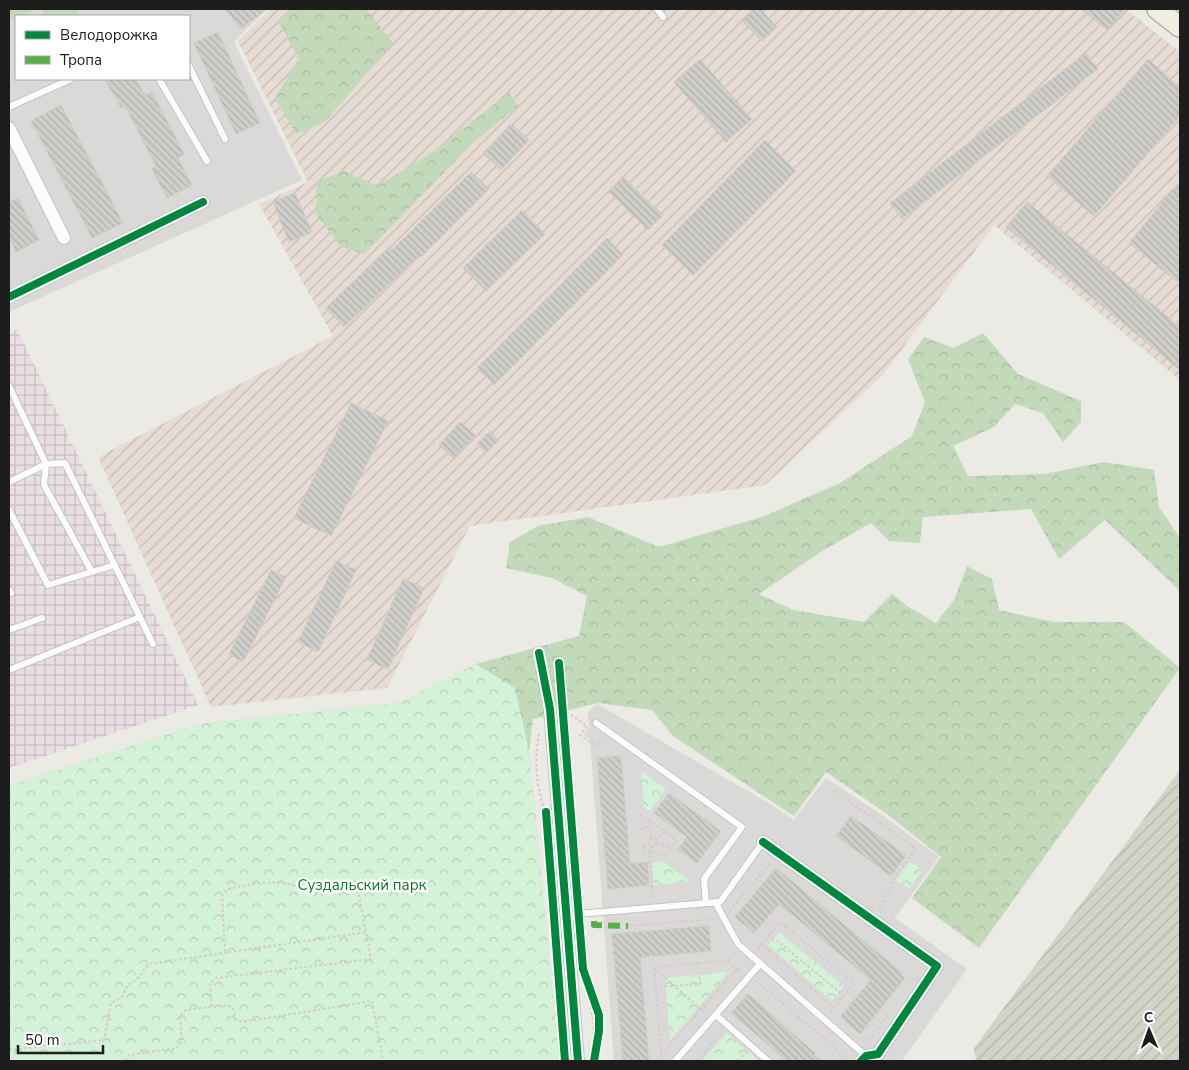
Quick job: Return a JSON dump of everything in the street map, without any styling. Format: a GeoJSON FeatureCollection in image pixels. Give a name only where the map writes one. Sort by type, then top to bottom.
{"type":"FeatureCollection","features":[{"type":"Feature","properties":{"kind":"main road"},"geometry":{"type":"LineString","coordinates":[[1157,9],[1180,27]]}},
{"type":"Feature","properties":{"kind":"street"},"geometry":{"type":"LineString","coordinates":[[9,128],[64,238]]}},
{"type":"Feature","properties":{"kind":"street"},"geometry":{"type":"LineString","coordinates":[[9,297],[203,202]]}},
{"type":"Feature","properties":{"kind":"street"},"geometry":{"type":"LineString","coordinates":[[540,654],[550,708],[578,1061]]}},
{"type":"Feature","properties":{"kind":"street"},"geometry":{"type":"LineString","coordinates":[[763,842],[937,966],[878,1054],[863,1058]]}},
{"type":"Feature","properties":{"kind":"lane"},"geometry":{"type":"LineString","coordinates":[[657,9],[663,17]]}},
{"type":"Feature","properties":{"kind":"lane"},"geometry":{"type":"LineString","coordinates":[[190,68],[225,139]]}},
{"type":"Feature","properties":{"kind":"lane"},"geometry":{"type":"LineString","coordinates":[[9,107],[69,80]]}},
{"type":"Feature","properties":{"kind":"lane"},"geometry":{"type":"LineString","coordinates":[[160,80],[206,161]]}},
{"type":"Feature","properties":{"kind":"lane"},"geometry":{"type":"LineString","coordinates":[[9,386],[46,464],[44,485],[92,572]]}},
{"type":"Feature","properties":{"kind":"lane"},"geometry":{"type":"LineString","coordinates":[[9,482],[46,464],[65,464],[153,644]]}},
{"type":"Feature","properties":{"kind":"lane"},"geometry":{"type":"LineString","coordinates":[[9,510],[48,585],[115,566]]}},
{"type":"Feature","properties":{"kind":"lane"},"geometry":{"type":"LineString","coordinates":[[9,670],[140,617]]}},
{"type":"Feature","properties":{"kind":"lane"},"geometry":{"type":"LineString","coordinates":[[9,630],[42,618]]}},
{"type":"Feature","properties":{"kind":"lane"},"geometry":{"type":"LineString","coordinates":[[596,723],[742,826],[704,879],[706,903]]}},
{"type":"Feature","properties":{"kind":"lane"},"geometry":{"type":"LineString","coordinates":[[566,915],[720,902],[763,842]]}},
{"type":"Feature","properties":{"kind":"lane"},"geometry":{"type":"LineString","coordinates":[[715,902],[738,944],[824,1019],[863,1058]]}},
{"type":"Feature","properties":{"kind":"lane"},"geometry":{"type":"LineString","coordinates":[[675,1061],[760,964]]}},
{"type":"Feature","properties":{"kind":"lane"},"geometry":{"type":"LineString","coordinates":[[714,1017],[728,1025],[768,1061]]}},
{"type":"Feature","properties":{"kind":"path"},"geometry":{"type":"LineString","coordinates":[[562,708],[587,726],[580,735],[596,746],[603,737]]}},
{"type":"Feature","properties":{"kind":"path"},"geometry":{"type":"LineString","coordinates":[[538,723],[539,733]]}},
{"type":"Feature","properties":{"kind":"path"},"geometry":{"type":"LineString","coordinates":[[835,791],[916,849],[894,879],[874,922]]}},
{"type":"Feature","properties":{"kind":"path"},"geometry":{"type":"LineString","coordinates":[[546,812],[546,821]]}},
{"type":"Feature","properties":{"kind":"path"},"geometry":{"type":"LineString","coordinates":[[640,814],[677,841],[664,857]]}},
{"type":"Feature","properties":{"kind":"path"},"geometry":{"type":"LineString","coordinates":[[649,821],[651,839],[649,851],[654,907]]}},
{"type":"Feature","properties":{"kind":"path"},"geometry":{"type":"LineString","coordinates":[[642,829],[650,826]]}},
{"type":"Feature","properties":{"kind":"path"},"geometry":{"type":"LineString","coordinates":[[662,855],[643,848],[657,842],[664,832]]}},
{"type":"Feature","properties":{"kind":"path"},"geometry":{"type":"LineString","coordinates":[[651,839],[671,848]]}},
{"type":"Feature","properties":{"kind":"path"},"geometry":{"type":"LineString","coordinates":[[629,933],[628,926],[724,918],[778,853]]}},
{"type":"Feature","properties":{"kind":"path"},"geometry":{"type":"LineString","coordinates":[[212,1006],[210,983],[216,978],[371,959],[359,895],[352,882],[303,888],[282,882],[258,883],[228,889],[222,896],[225,952]]}},
{"type":"Feature","properties":{"kind":"path"},"geometry":{"type":"LineString","coordinates":[[752,956],[780,922],[854,983],[824,1019]]}},
{"type":"Feature","properties":{"kind":"path"},"geometry":{"type":"LineString","coordinates":[[9,1050],[104,1040],[111,1003],[121,998],[127,986],[139,977],[149,964],[367,932]]}},
{"type":"Feature","properties":{"kind":"path"},"geometry":{"type":"LineString","coordinates":[[770,934],[844,996]]}},
{"type":"Feature","properties":{"kind":"path"},"geometry":{"type":"LineString","coordinates":[[761,944],[834,1007]]}},
{"type":"Feature","properties":{"kind":"path"},"geometry":{"type":"LineString","coordinates":[[654,968],[728,961],[749,976],[844,1056],[839,1061]]}},
{"type":"Feature","properties":{"kind":"path"},"geometry":{"type":"LineString","coordinates":[[656,987],[700,984],[698,963]]}},
{"type":"Feature","properties":{"kind":"path"},"geometry":{"type":"LineString","coordinates":[[654,968],[701,1010],[714,1017]]}},
{"type":"Feature","properties":{"kind":"path"},"geometry":{"type":"LineString","coordinates":[[654,968],[662,1061]]}},
{"type":"Feature","properties":{"kind":"path"},"geometry":{"type":"LineString","coordinates":[[661,1055],[737,968]]}},
{"type":"Feature","properties":{"kind":"path"},"geometry":{"type":"LineString","coordinates":[[586,978],[599,1015],[599,1031],[594,1061]]}},
{"type":"Feature","properties":{"kind":"path"},"geometry":{"type":"LineString","coordinates":[[126,1061],[129,1055],[177,1048],[182,1040],[180,1016],[186,1010],[228,1005],[234,1009],[236,1018],[242,1022],[372,1001],[383,1061]]}},
{"type":"Feature","properties":{"kind":"path"},"geometry":{"type":"LineString","coordinates":[[697,1061],[728,1025]]}},
{"type":"Feature","properties":{"kind":"path"},"geometry":{"type":"LineString","coordinates":[[857,1040],[869,1038]]}},
{"type":"Feature","properties":{"kind":"shaded area"},"geometry":{"type":"Polygon","coordinates":[[[9,9],[267,9],[234,42],[302,180],[9,312],[9,9]]]}},
{"type":"Feature","properties":{"kind":"shaded area"},"geometry":{"type":"Polygon","coordinates":[[[271,9],[1126,9],[1180,52],[1180,380],[994,225],[882,376],[765,485],[470,526],[387,688],[211,707],[98,457],[333,336],[259,204],[308,182],[238,41],[271,9]]]}},
{"type":"Feature","properties":{"kind":"shaded area"},"geometry":{"type":"Polygon","coordinates":[[[17,329],[198,705],[9,768],[9,334],[17,329]]]}},
{"type":"Feature","properties":{"kind":"shaded area"},"geometry":{"type":"Polygon","coordinates":[[[597,704],[772,805],[793,820],[826,778],[885,817],[939,857],[895,918],[967,969],[902,1061],[614,1061],[590,739],[583,734],[589,728],[588,712],[597,704]]]}},
{"type":"Feature","properties":{"kind":"shaded area"},"geometry":{"type":"Polygon","coordinates":[[[1180,770],[1180,1061],[976,1061],[974,1048],[1180,770]]]}},
{"type":"Feature","properties":{"kind":"green space"},"geometry":{"type":"Polygon","coordinates":[[[9,9],[37,9],[23,15],[15,15],[15,18],[9,21],[9,9]]]}},
{"type":"Feature","properties":{"kind":"green space"},"geometry":{"type":"Polygon","coordinates":[[[41,9],[77,9],[80,15],[44,15],[41,9]]]}},
{"type":"Feature","properties":{"kind":"green space"},"geometry":{"type":"Polygon","coordinates":[[[290,9],[366,9],[393,43],[325,122],[296,134],[275,98],[299,59],[278,21],[290,9]]]}},
{"type":"Feature","properties":{"kind":"green space"},"geometry":{"type":"Polygon","coordinates":[[[509,93],[518,106],[475,141],[364,254],[341,247],[316,214],[317,181],[345,171],[377,186],[431,153],[509,93]]]}},
{"type":"Feature","properties":{"kind":"green space"},"geometry":{"type":"Polygon","coordinates":[[[983,333],[1018,374],[1081,401],[1081,422],[1063,442],[1043,413],[1015,404],[994,427],[953,446],[968,476],[1045,474],[1104,462],[1154,470],[1159,507],[1180,538],[1180,591],[1105,520],[1059,559],[1031,509],[923,517],[920,543],[889,541],[871,523],[822,551],[759,594],[793,610],[864,622],[892,594],[907,606],[936,623],[954,600],[967,566],[992,579],[999,610],[1054,622],[1124,622],[1180,668],[979,948],[912,898],[941,857],[887,814],[826,772],[794,816],[673,736],[652,710],[598,703],[533,719],[529,751],[559,1061],[9,1061],[9,786],[201,724],[399,703],[476,664],[579,636],[587,596],[552,578],[506,568],[510,542],[538,526],[588,517],[659,547],[762,517],[840,483],[912,436],[925,402],[908,359],[924,337],[954,348],[983,333]]]}},
{"type":"Feature","properties":{"kind":"green space","name":"Суздальский парк"},"geometry":{"type":"Polygon","coordinates":[[[476,664],[515,688],[529,751],[559,1061],[9,1061],[9,786],[201,724],[399,703],[476,664]]]}},
{"type":"Feature","properties":{"kind":"green space"},"geometry":{"type":"Polygon","coordinates":[[[641,771],[666,789],[650,811],[644,807],[641,771]]]}},
{"type":"Feature","properties":{"kind":"green space"},"geometry":{"type":"Polygon","coordinates":[[[662,861],[690,881],[654,885],[652,862],[662,861]]]}},
{"type":"Feature","properties":{"kind":"green space"},"geometry":{"type":"Polygon","coordinates":[[[910,861],[923,870],[909,889],[896,880],[910,861]]]}},
{"type":"Feature","properties":{"kind":"green space"},"geometry":{"type":"Polygon","coordinates":[[[779,932],[844,986],[832,1001],[768,945],[779,932]]]}},
{"type":"Feature","properties":{"kind":"green space"},"geometry":{"type":"Polygon","coordinates":[[[729,972],[670,1040],[665,978],[729,972]]]}},
{"type":"Feature","properties":{"kind":"green space"},"geometry":{"type":"Polygon","coordinates":[[[727,1033],[759,1061],[702,1061],[727,1033]]]}},
{"type":"Feature","properties":{"kind":"building"},"geometry":{"type":"Polygon","coordinates":[[[225,9],[267,9],[241,29],[225,9]]]}},
{"type":"Feature","properties":{"kind":"building"},"geometry":{"type":"Polygon","coordinates":[[[754,9],[760,9],[777,27],[762,41],[742,21],[754,9]]]}},
{"type":"Feature","properties":{"kind":"building"},"geometry":{"type":"Polygon","coordinates":[[[1081,9],[1125,9],[1107,30],[1081,9]]]}},
{"type":"Feature","properties":{"kind":"building"},"geometry":{"type":"Polygon","coordinates":[[[218,32],[260,123],[236,134],[194,43],[218,32]]]}},
{"type":"Feature","properties":{"kind":"building"},"geometry":{"type":"Polygon","coordinates":[[[1086,53],[1098,69],[902,219],[890,203],[1086,53]]]}},
{"type":"Feature","properties":{"kind":"building"},"geometry":{"type":"Polygon","coordinates":[[[700,59],[752,119],[726,142],[674,82],[700,59]]]}},
{"type":"Feature","properties":{"kind":"building"},"geometry":{"type":"Polygon","coordinates":[[[1148,59],[1180,87],[1180,116],[1094,216],[1047,176],[1148,59]]]}},
{"type":"Feature","properties":{"kind":"building"},"geometry":{"type":"Polygon","coordinates":[[[106,80],[137,80],[145,96],[152,92],[184,154],[178,158],[192,185],[167,198],[152,169],[156,166],[125,106],[121,108],[106,80]]]}},
{"type":"Feature","properties":{"kind":"building"},"geometry":{"type":"Polygon","coordinates":[[[61,105],[123,223],[92,238],[31,121],[61,105]]]}},
{"type":"Feature","properties":{"kind":"building"},"geometry":{"type":"Polygon","coordinates":[[[511,124],[529,140],[501,170],[483,153],[511,124]]]}},
{"type":"Feature","properties":{"kind":"building"},"geometry":{"type":"Polygon","coordinates":[[[765,140],[796,171],[693,275],[662,245],[765,140]]]}},
{"type":"Feature","properties":{"kind":"building"},"geometry":{"type":"Polygon","coordinates":[[[471,172],[489,189],[421,257],[419,255],[344,327],[326,308],[389,247],[392,250],[471,172]]]}},
{"type":"Feature","properties":{"kind":"building"},"geometry":{"type":"Polygon","coordinates":[[[623,177],[663,215],[648,230],[609,192],[623,177]]]}},
{"type":"Feature","properties":{"kind":"building"},"geometry":{"type":"Polygon","coordinates":[[[1180,181],[1180,284],[1129,243],[1180,181]]]}},
{"type":"Feature","properties":{"kind":"building"},"geometry":{"type":"Polygon","coordinates":[[[295,193],[312,232],[289,242],[273,202],[295,193]]]}},
{"type":"Feature","properties":{"kind":"building"},"geometry":{"type":"Polygon","coordinates":[[[18,198],[39,240],[16,252],[9,237],[9,202],[18,198]]]}},
{"type":"Feature","properties":{"kind":"building"},"geometry":{"type":"Polygon","coordinates":[[[1027,202],[1180,327],[1180,370],[1006,227],[1027,202]]]}},
{"type":"Feature","properties":{"kind":"building"},"geometry":{"type":"Polygon","coordinates":[[[522,210],[545,234],[486,291],[463,268],[522,210]]]}},
{"type":"Feature","properties":{"kind":"building"},"geometry":{"type":"Polygon","coordinates":[[[607,238],[623,255],[494,385],[477,368],[607,238]]]}},
{"type":"Feature","properties":{"kind":"building"},"geometry":{"type":"Polygon","coordinates":[[[351,403],[388,421],[331,536],[294,518],[351,403]]]}},
{"type":"Feature","properties":{"kind":"building"},"geometry":{"type":"Polygon","coordinates":[[[460,422],[475,435],[453,458],[439,445],[460,422]]]}},
{"type":"Feature","properties":{"kind":"building"},"geometry":{"type":"Polygon","coordinates":[[[490,431],[499,440],[486,453],[477,444],[490,431]]]}},
{"type":"Feature","properties":{"kind":"building"},"geometry":{"type":"Polygon","coordinates":[[[336,561],[356,570],[318,652],[298,642],[336,561]]]}},
{"type":"Feature","properties":{"kind":"building"},"geometry":{"type":"Polygon","coordinates":[[[271,570],[286,577],[243,662],[229,654],[271,570]]]}},
{"type":"Feature","properties":{"kind":"building"},"geometry":{"type":"Polygon","coordinates":[[[403,579],[424,588],[388,669],[367,660],[403,579]]]}},
{"type":"Feature","properties":{"kind":"building"},"geometry":{"type":"Polygon","coordinates":[[[621,756],[630,864],[647,862],[649,885],[608,889],[597,758],[621,756]]]}},
{"type":"Feature","properties":{"kind":"building"},"geometry":{"type":"Polygon","coordinates":[[[669,793],[721,831],[697,863],[678,850],[687,837],[654,813],[669,793]]]}},
{"type":"Feature","properties":{"kind":"building"},"geometry":{"type":"Polygon","coordinates":[[[851,816],[906,855],[891,876],[836,836],[851,816]]]}},
{"type":"Feature","properties":{"kind":"building"},"geometry":{"type":"Polygon","coordinates":[[[776,868],[901,972],[900,974],[905,978],[860,1034],[840,1017],[871,980],[779,904],[754,933],[735,917],[776,868]]]}},
{"type":"Feature","properties":{"kind":"building"},"geometry":{"type":"Polygon","coordinates":[[[709,926],[711,951],[640,957],[649,1061],[623,1061],[612,934],[709,926]]]}},
{"type":"Feature","properties":{"kind":"building"},"geometry":{"type":"Polygon","coordinates":[[[748,994],[822,1061],[787,1061],[731,1013],[748,994]]]}},
{"type":"Feature","properties":{"kind":"marked path"},"geometry":{"type":"LineString","coordinates":[[594,921],[594,925],[628,926]]}},
{"type":"Feature","properties":{"kind":"cycle path"},"geometry":{"type":"LineString","coordinates":[[9,297],[203,202]]}},
{"type":"Feature","properties":{"kind":"cycle path"},"geometry":{"type":"LineString","coordinates":[[539,653],[550,709],[578,1061]]}},
{"type":"Feature","properties":{"kind":"cycle path"},"geometry":{"type":"LineString","coordinates":[[559,663],[583,969],[599,1015],[599,1031],[594,1061]]}},
{"type":"Feature","properties":{"kind":"cycle path"},"geometry":{"type":"LineString","coordinates":[[546,812],[565,1061]]}},
{"type":"Feature","properties":{"kind":"cycle path"},"geometry":{"type":"LineString","coordinates":[[763,842],[937,966],[878,1054],[866,1056],[861,1061]]}}]}
